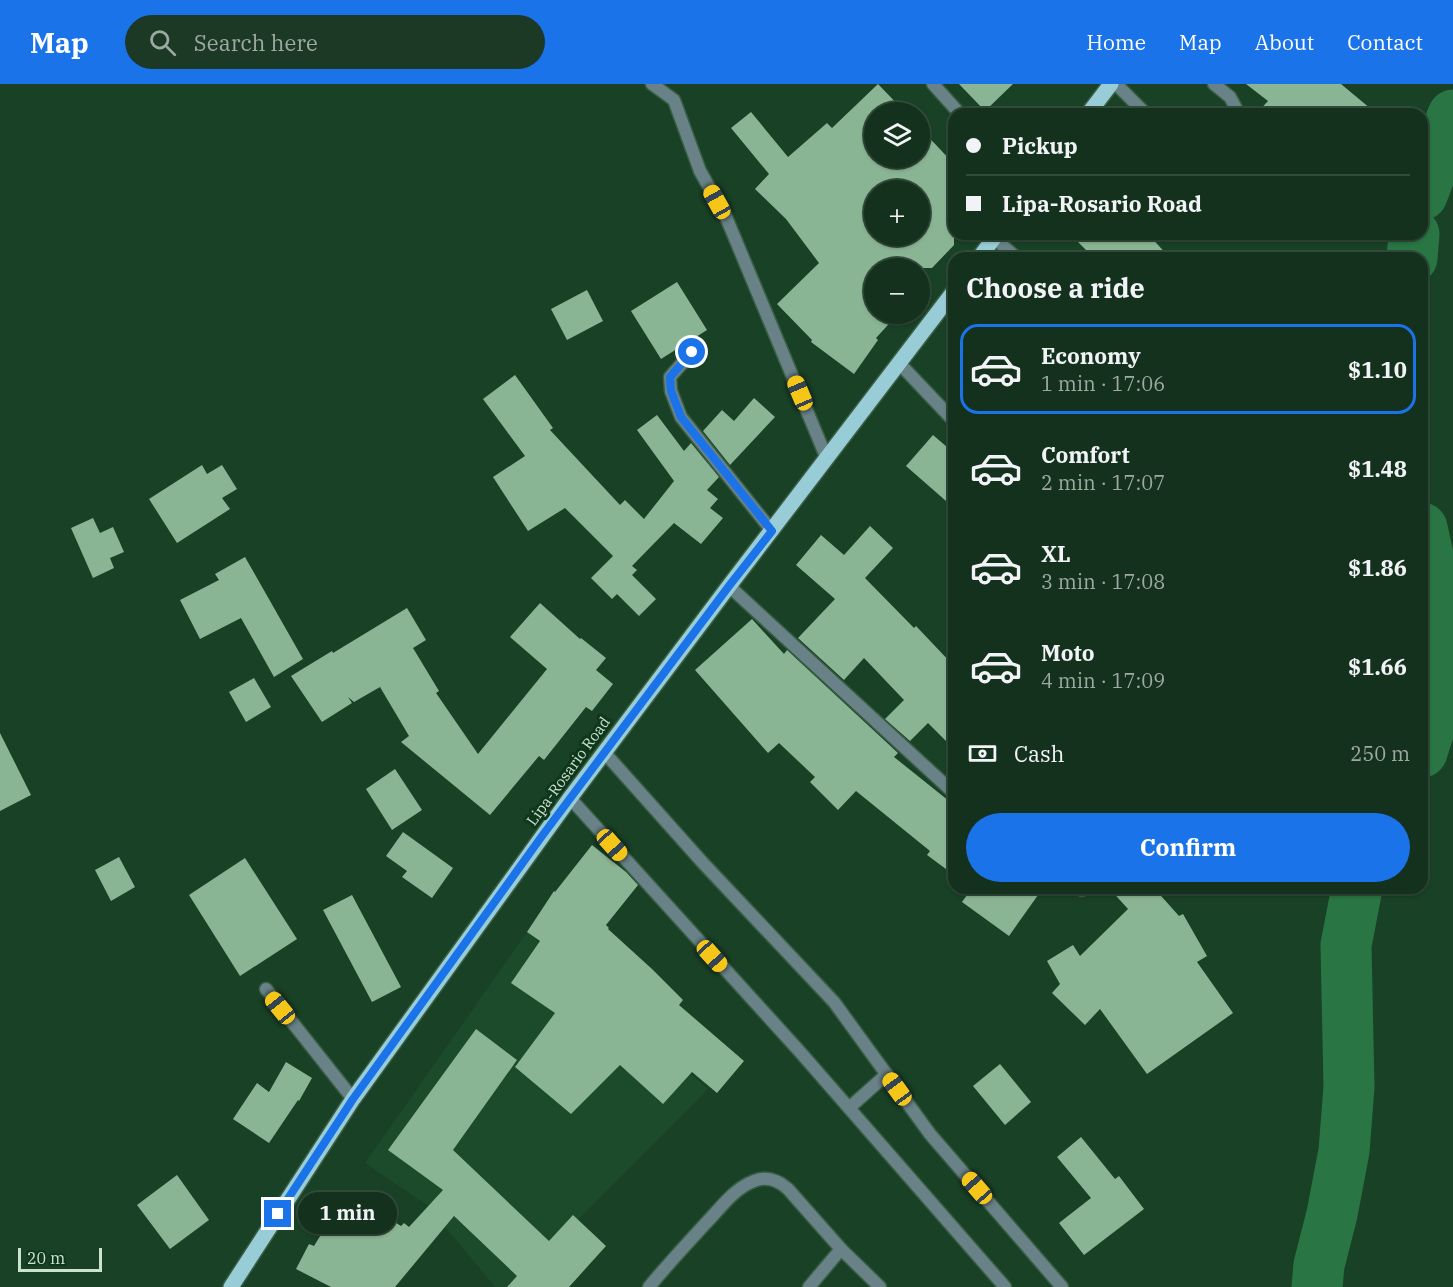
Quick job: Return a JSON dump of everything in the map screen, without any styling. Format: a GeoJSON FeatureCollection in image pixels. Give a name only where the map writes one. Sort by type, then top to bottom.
{"type":"FeatureCollection","features":[{"type":"Feature","properties":{"kind":"main road"},"geometry":{"type":"LineString","coordinates":[[1093,108],[1111,84]]}},
{"type":"Feature","properties":{"kind":"main road"},"geometry":{"type":"LineString","coordinates":[[984,252],[993,240]]}},
{"type":"Feature","properties":{"kind":"main road","name":"Lipa-Rosario Road"},"geometry":{"type":"LineString","coordinates":[[231,1287],[353,1099],[570,798],[948,299]]}},
{"type":"Feature","properties":{"kind":"street"},"geometry":{"type":"LineString","coordinates":[[652,84],[674,100],[700,171],[726,217],[827,459]]}},
{"type":"Feature","properties":{"kind":"street"},"geometry":{"type":"LineString","coordinates":[[933,84],[955,108]]}},
{"type":"Feature","properties":{"kind":"street"},"geometry":{"type":"LineString","coordinates":[[1116,84],[1140,108]]}},
{"type":"Feature","properties":{"kind":"street"},"geometry":{"type":"LineString","coordinates":[[1214,84],[1230,98],[1236,108]]}},
{"type":"Feature","properties":{"kind":"street"},"geometry":{"type":"LineString","coordinates":[[1000,240],[1011,252]]}},
{"type":"Feature","properties":{"kind":"street"},"geometry":{"type":"LineString","coordinates":[[692,352],[670,377],[671,391],[681,417],[772,531]]}},
{"type":"Feature","properties":{"kind":"street"},"geometry":{"type":"LineString","coordinates":[[899,363],[948,415]]}},
{"type":"Feature","properties":{"kind":"street"},"geometry":{"type":"LineString","coordinates":[[729,586],[948,787]]}},
{"type":"Feature","properties":{"kind":"street"},"geometry":{"type":"LineString","coordinates":[[604,752],[703,863],[834,1002],[930,1134],[1062,1287]]}},
{"type":"Feature","properties":{"kind":"street"},"geometry":{"type":"LineString","coordinates":[[570,798],[801,1053],[1005,1287]]}},
{"type":"Feature","properties":{"kind":"street"},"geometry":{"type":"LineString","coordinates":[[266,989],[353,1099]]}},
{"type":"Feature","properties":{"kind":"street"},"geometry":{"type":"LineString","coordinates":[[849,1108],[887,1074]]}},
{"type":"Feature","properties":{"kind":"street"},"geometry":{"type":"LineString","coordinates":[[649,1287],[737,1190],[755,1180],[768,1178],[780,1182],[788,1189],[841,1249],[880,1287]]}},
{"type":"Feature","properties":{"kind":"street"},"geometry":{"type":"LineString","coordinates":[[809,1287],[841,1249]]}},
{"type":"Feature","properties":{"kind":"shaded area"},"geometry":{"type":"Polygon","coordinates":[[[527,932],[708,1089],[511,1287],[495,1287],[427,1205],[365,1163],[527,932]]]}},
{"type":"Feature","properties":{"kind":"building"},"geometry":{"type":"Polygon","coordinates":[[[878,84],[895,102],[864,102],[864,168],[930,168],[930,139],[948,158],[948,240],[954,240],[954,245],[932,268],[930,268],[930,258],[864,258],[864,324],[889,324],[876,338],[878,340],[854,374],[811,342],[812,340],[777,304],[819,263],[786,219],[755,189],[769,174],[731,128],[751,112],[788,157],[827,123],[832,128],[878,84]]]}},
{"type":"Feature","properties":{"kind":"building"},"geometry":{"type":"Polygon","coordinates":[[[959,84],[1013,84],[988,108],[982,108],[959,84]]]}},
{"type":"Feature","properties":{"kind":"building"},"geometry":{"type":"Polygon","coordinates":[[[1246,84],[1341,84],[1370,108],[1262,108],[1268,101],[1246,84]]]}},
{"type":"Feature","properties":{"kind":"building"},"geometry":{"type":"Polygon","coordinates":[[[1076,240],[1154,240],[1164,252],[1088,252],[1076,240]]]}},
{"type":"Feature","properties":{"kind":"building"},"geometry":{"type":"Polygon","coordinates":[[[677,282],[707,330],[661,359],[631,311],[677,282]]]}},
{"type":"Feature","properties":{"kind":"building"},"geometry":{"type":"Polygon","coordinates":[[[587,290],[603,321],[567,340],[551,309],[587,290]]]}},
{"type":"Feature","properties":{"kind":"building"},"geometry":{"type":"Polygon","coordinates":[[[515,375],[553,428],[550,430],[620,505],[625,500],[644,519],[674,481],[637,430],[657,415],[684,451],[691,443],[719,477],[707,490],[718,499],[710,508],[723,518],[701,544],[674,523],[632,566],[637,570],[632,575],[656,599],[639,616],[617,594],[612,599],[591,578],[613,556],[565,508],[528,531],[493,477],[525,456],[483,399],[515,375]]]}},
{"type":"Feature","properties":{"kind":"building"},"geometry":{"type":"Polygon","coordinates":[[[754,398],[775,417],[730,465],[703,431],[722,410],[734,421],[754,398]]]}},
{"type":"Feature","properties":{"kind":"building"},"geometry":{"type":"Polygon","coordinates":[[[933,435],[948,448],[948,503],[906,466],[933,435]]]}},
{"type":"Feature","properties":{"kind":"building"},"geometry":{"type":"Polygon","coordinates":[[[202,465],[207,474],[222,465],[237,489],[222,498],[230,509],[177,543],[149,499],[202,465]]]}},
{"type":"Feature","properties":{"kind":"building"},"geometry":{"type":"Polygon","coordinates":[[[93,518],[100,533],[113,527],[124,552],[110,558],[114,568],[93,578],[71,528],[93,518]]]}},
{"type":"Feature","properties":{"kind":"building"},"geometry":{"type":"Polygon","coordinates":[[[870,526],[893,548],[865,578],[948,660],[948,743],[928,723],[910,741],[885,719],[904,700],[864,658],[844,680],[798,638],[835,599],[796,565],[821,535],[844,555],[870,526]]]}},
{"type":"Feature","properties":{"kind":"building"},"geometry":{"type":"Polygon","coordinates":[[[245,557],[303,659],[274,677],[241,618],[200,639],[180,600],[219,580],[215,574],[245,557]]]}},
{"type":"Feature","properties":{"kind":"building"},"geometry":{"type":"Polygon","coordinates":[[[540,603],[580,639],[606,658],[596,670],[613,684],[592,711],[586,707],[544,760],[539,756],[490,815],[401,742],[409,736],[380,687],[354,702],[348,697],[352,703],[322,722],[291,676],[407,608],[426,640],[413,648],[439,691],[436,693],[478,754],[547,669],[510,637],[540,603]]]}},
{"type":"Feature","properties":{"kind":"building"},"geometry":{"type":"Polygon","coordinates":[[[752,619],[784,654],[787,650],[898,753],[894,757],[948,800],[948,871],[927,855],[930,851],[856,791],[838,810],[810,782],[815,777],[779,743],[768,753],[695,670],[752,619]]]}},
{"type":"Feature","properties":{"kind":"building"},"geometry":{"type":"Polygon","coordinates":[[[254,678],[271,707],[246,722],[229,692],[254,678]]]}},
{"type":"Feature","properties":{"kind":"building"},"geometry":{"type":"Polygon","coordinates":[[[0,733],[31,795],[0,811],[0,733]]]}},
{"type":"Feature","properties":{"kind":"building"},"geometry":{"type":"Polygon","coordinates":[[[395,769],[422,810],[392,830],[366,789],[395,769]]]}},
{"type":"Feature","properties":{"kind":"building"},"geometry":{"type":"Polygon","coordinates":[[[403,832],[453,868],[432,898],[402,877],[407,871],[386,856],[403,832]]]}},
{"type":"Feature","properties":{"kind":"building"},"geometry":{"type":"Polygon","coordinates":[[[592,845],[626,872],[638,885],[606,925],[608,929],[683,1000],[679,1005],[744,1061],[717,1093],[692,1072],[663,1104],[620,1065],[571,1114],[515,1067],[555,1013],[511,983],[540,941],[527,932],[554,891],[592,845]]]}},
{"type":"Feature","properties":{"kind":"building"},"geometry":{"type":"Polygon","coordinates":[[[119,857],[135,887],[111,901],[95,870],[119,857]]]}},
{"type":"Feature","properties":{"kind":"building"},"geometry":{"type":"Polygon","coordinates":[[[245,858],[297,939],[240,976],[189,895],[245,858]]]}},
{"type":"Feature","properties":{"kind":"building"},"geometry":{"type":"Polygon","coordinates":[[[968,894],[1039,894],[1009,936],[962,902],[968,894]]]}},
{"type":"Feature","properties":{"kind":"building"},"geometry":{"type":"Polygon","coordinates":[[[1114,894],[1159,894],[1179,916],[1183,914],[1207,956],[1197,962],[1233,1013],[1147,1074],[1100,1009],[1085,1025],[1052,993],[1060,984],[1047,961],[1073,945],[1080,956],[1128,909],[1114,894]]]}},
{"type":"Feature","properties":{"kind":"building"},"geometry":{"type":"Polygon","coordinates":[[[352,895],[401,987],[372,1002],[323,910],[352,895]]]}},
{"type":"Feature","properties":{"kind":"building"},"geometry":{"type":"Polygon","coordinates":[[[476,1029],[517,1060],[453,1150],[549,1241],[573,1215],[606,1246],[569,1287],[507,1287],[517,1276],[454,1216],[395,1287],[331,1287],[296,1269],[309,1244],[314,1246],[347,1192],[401,1226],[404,1223],[409,1227],[443,1190],[388,1150],[476,1029]]]}},
{"type":"Feature","properties":{"kind":"building"},"geometry":{"type":"Polygon","coordinates":[[[286,1062],[312,1078],[299,1101],[269,1143],[233,1119],[257,1083],[269,1092],[286,1062]]]}},
{"type":"Feature","properties":{"kind":"building"},"geometry":{"type":"Polygon","coordinates":[[[1000,1064],[1031,1102],[1005,1125],[973,1086],[1000,1064]]]}},
{"type":"Feature","properties":{"kind":"building"},"geometry":{"type":"Polygon","coordinates":[[[1081,1137],[1115,1179],[1119,1176],[1144,1209],[1084,1255],[1059,1223],[1091,1198],[1057,1157],[1081,1137]]]}},
{"type":"Feature","properties":{"kind":"building"},"geometry":{"type":"Polygon","coordinates":[[[177,1175],[209,1220],[170,1249],[137,1205],[177,1175]]]}},
{"type":"Feature","properties":{"kind":"waterway"},"geometry":{"type":"LineString","coordinates":[[1428,180],[1453,115]]}},
{"type":"Feature","properties":{"kind":"waterway"},"geometry":{"type":"LineString","coordinates":[[1412,252],[1414,240]]}},
{"type":"Feature","properties":{"kind":"waterway"},"geometry":{"type":"LineString","coordinates":[[1428,555],[1435,644],[1428,733]]}},
{"type":"Feature","properties":{"kind":"waterway"},"geometry":{"type":"LineString","coordinates":[[1317,1287],[1319,1265],[1344,1151],[1349,1087],[1346,945],[1356,894]]}},
{"type":"Feature","properties":{"kind":"route"},"geometry":{"type":"LineString","coordinates":[[278,1214],[353,1099],[542,836],[772,531],[681,417],[671,391],[670,377],[692,352]]}}]}
